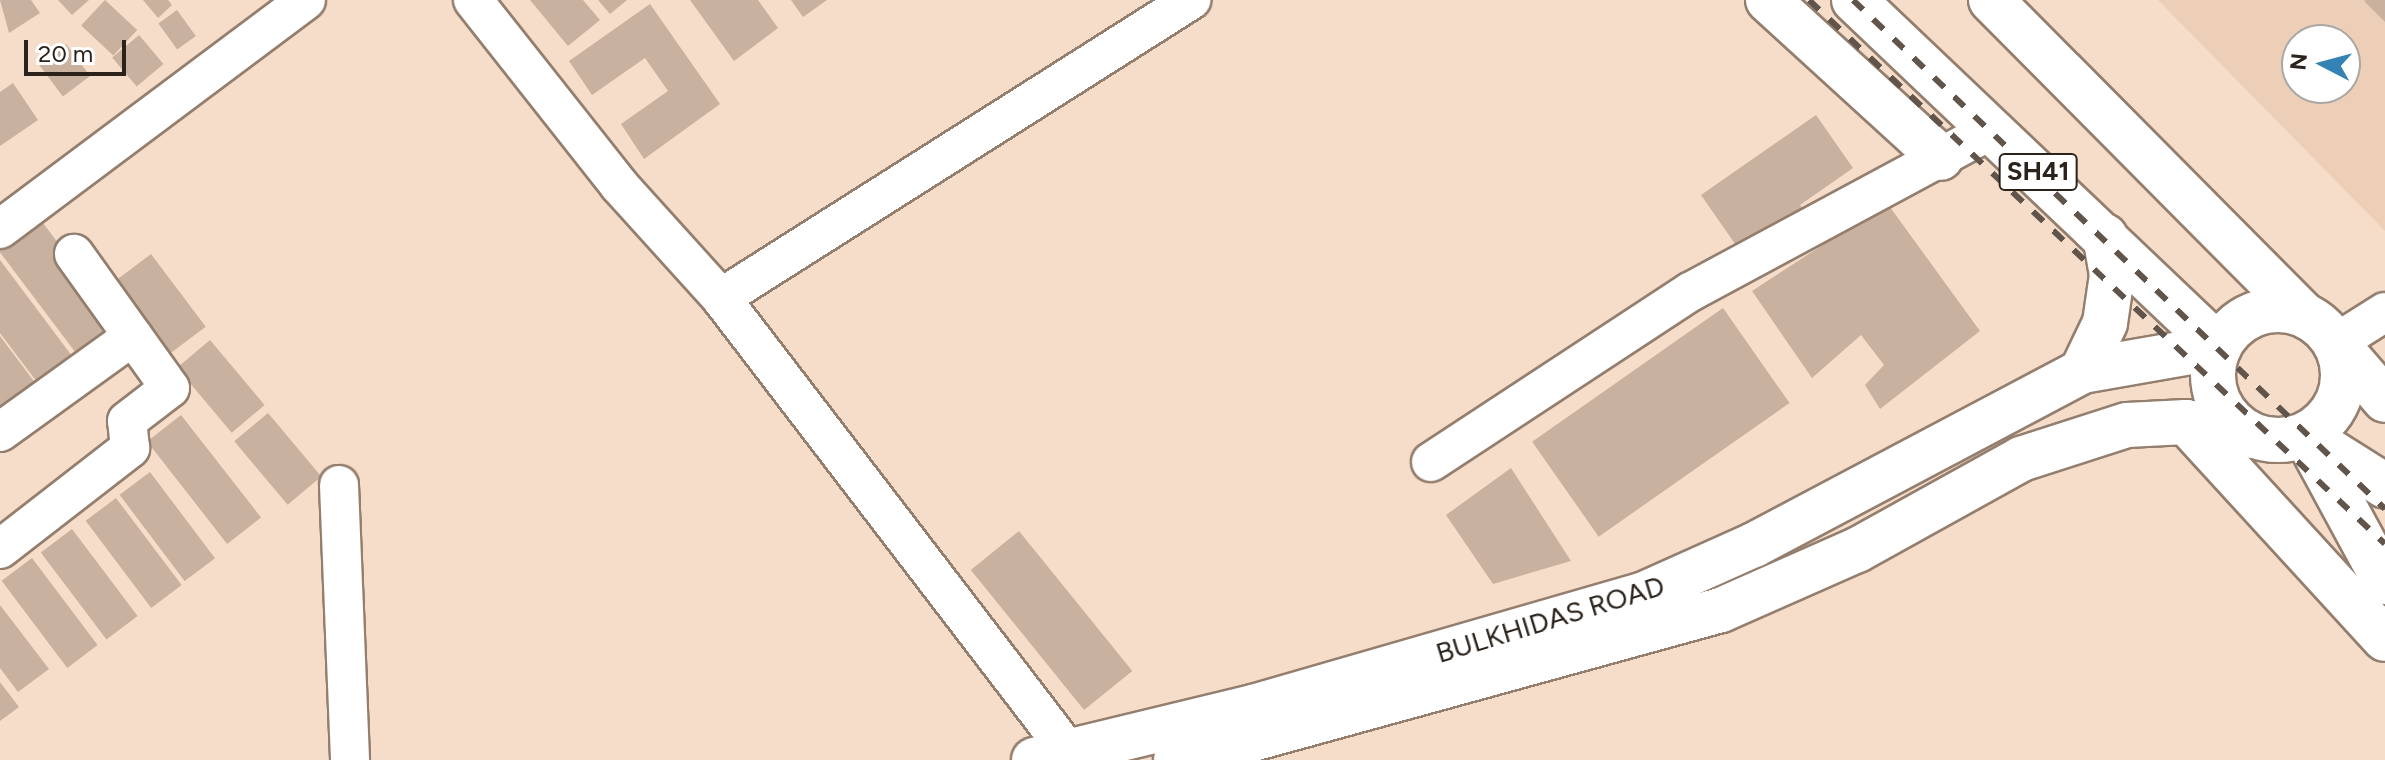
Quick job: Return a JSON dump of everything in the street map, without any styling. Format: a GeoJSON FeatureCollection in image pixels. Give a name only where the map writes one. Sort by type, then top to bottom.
{"type":"FeatureCollection","features":[{"type":"Feature","properties":{"kind":"main road"},"geometry":{"type":"LineString","coordinates":[[1768,0],[1941,158]]}},
{"type":"Feature","properties":{"kind":"main road","name":"SH41"},"geometry":{"type":"LineString","coordinates":[[1854,0],[2219,347]]}},
{"type":"Feature","properties":{"kind":"main road"},"geometry":{"type":"LineString","coordinates":[[1991,0],[2103,105],[2303,314],[2336,343],[2385,400]]}},
{"type":"Feature","properties":{"kind":"main road"},"geometry":{"type":"LineString","coordinates":[[2082,371],[2105,323],[2112,275],[2105,237]]}},
{"type":"Feature","properties":{"kind":"main road"},"geometry":{"type":"LineString","coordinates":[[2252,436],[2216,399],[2219,347],[2255,314],[2303,314]]}},
{"type":"Feature","properties":{"kind":"main road"},"geometry":{"type":"LineString","coordinates":[[1176,760],[1721,610],[1857,550],[2021,459],[2127,425],[2186,422],[2279,442],[2306,436],[2341,396],[2336,343]]}},
{"type":"Feature","properties":{"kind":"main road","name":"BULKHIDAS ROAD"},"geometry":{"type":"LineString","coordinates":[[1059,757],[1253,707],[1642,595],[1754,545],[2082,371],[2219,347]]}},
{"type":"Feature","properties":{"kind":"main road"},"geometry":{"type":"LineString","coordinates":[[2186,422],[2385,639]]}},
{"type":"Feature","properties":{"kind":"main road"},"geometry":{"type":"LineString","coordinates":[[2306,436],[2385,486]]}},
{"type":"Feature","properties":{"kind":"main road"},"geometry":{"type":"LineString","coordinates":[[2306,436],[2385,582]]}},
{"type":"Feature","properties":{"kind":"street"},"geometry":{"type":"LineString","coordinates":[[4,216],[306,0]]}},
{"type":"Feature","properties":{"kind":"street"},"geometry":{"type":"LineString","coordinates":[[473,0],[619,185],[721,298],[1059,757]]}},
{"type":"Feature","properties":{"kind":"street"},"geometry":{"type":"LineString","coordinates":[[721,298],[1191,0]]}},
{"type":"Feature","properties":{"kind":"street"},"geometry":{"type":"LineString","coordinates":[[1431,462],[1690,292],[1993,129]]}},
{"type":"Feature","properties":{"kind":"street"},"geometry":{"type":"LineString","coordinates":[[0,549],[130,448],[127,421],[170,388],[74,254]]}},
{"type":"Feature","properties":{"kind":"street"},"geometry":{"type":"LineString","coordinates":[[2336,343],[2385,312]]}},
{"type":"Feature","properties":{"kind":"street"},"geometry":{"type":"LineString","coordinates":[[0,432],[133,336]]}},
{"type":"Feature","properties":{"kind":"street"},"geometry":{"type":"LineString","coordinates":[[339,485],[350,760]]}},
{"type":"Feature","properties":{"kind":"shaded area"},"geometry":{"type":"Polygon","coordinates":[[[2158,0],[2385,0],[2385,231],[2158,0]]]}},
{"type":"Feature","properties":{"kind":"building"},"geometry":{"type":"Polygon","coordinates":[[[0,0],[31,0],[40,13],[9,33],[0,0]]]}},
{"type":"Feature","properties":{"kind":"building"},"geometry":{"type":"Polygon","coordinates":[[[58,0],[89,0],[72,15],[58,0]]]}},
{"type":"Feature","properties":{"kind":"building"},"geometry":{"type":"Polygon","coordinates":[[[105,0],[137,30],[113,56],[81,26],[105,0]]]}},
{"type":"Feature","properties":{"kind":"building"},"geometry":{"type":"Polygon","coordinates":[[[143,0],[168,0],[172,5],[158,18],[143,0]]]}},
{"type":"Feature","properties":{"kind":"building"},"geometry":{"type":"Polygon","coordinates":[[[530,0],[583,0],[600,20],[568,46],[530,0]]]}},
{"type":"Feature","properties":{"kind":"building"},"geometry":{"type":"Polygon","coordinates":[[[598,0],[627,0],[610,14],[598,0]]]}},
{"type":"Feature","properties":{"kind":"building"},"geometry":{"type":"Polygon","coordinates":[[[690,0],[758,0],[778,28],[734,61],[690,0]]]}},
{"type":"Feature","properties":{"kind":"building"},"geometry":{"type":"Polygon","coordinates":[[[791,0],[827,0],[803,17],[791,0]]]}},
{"type":"Feature","properties":{"kind":"building"},"geometry":{"type":"Polygon","coordinates":[[[2385,0],[2385,22],[2364,1],[2385,0]]]}},
{"type":"Feature","properties":{"kind":"building"},"geometry":{"type":"Polygon","coordinates":[[[650,4],[720,104],[644,159],[621,124],[668,91],[645,58],[592,95],[569,61],[650,4]]]}},
{"type":"Feature","properties":{"kind":"building"},"geometry":{"type":"Polygon","coordinates":[[[177,10],[196,36],[177,49],[158,24],[177,10]]]}},
{"type":"Feature","properties":{"kind":"building"},"geometry":{"type":"Polygon","coordinates":[[[139,35],[163,64],[137,87],[112,57],[139,35]]]}},
{"type":"Feature","properties":{"kind":"building"},"geometry":{"type":"Polygon","coordinates":[[[66,44],[90,76],[63,96],[39,64],[66,44]]]}},
{"type":"Feature","properties":{"kind":"building"},"geometry":{"type":"Polygon","coordinates":[[[13,83],[38,120],[0,146],[0,92],[13,83]]]}},
{"type":"Feature","properties":{"kind":"building"},"geometry":{"type":"Polygon","coordinates":[[[1816,115],[1853,168],[1800,205],[1807,215],[1740,251],[1701,195],[1816,115]]]}},
{"type":"Feature","properties":{"kind":"building"},"geometry":{"type":"Polygon","coordinates":[[[1887,203],[1980,331],[1880,409],[1865,385],[1884,365],[1861,335],[1812,378],[1752,291],[1887,203]]]}},
{"type":"Feature","properties":{"kind":"building"},"geometry":{"type":"Polygon","coordinates":[[[40,219],[124,331],[83,362],[0,252],[0,249],[40,219]]]}},
{"type":"Feature","properties":{"kind":"building"},"geometry":{"type":"Polygon","coordinates":[[[151,254],[206,327],[169,354],[114,282],[151,254]]]}},
{"type":"Feature","properties":{"kind":"building"},"geometry":{"type":"Polygon","coordinates":[[[0,260],[78,364],[43,390],[0,333],[0,260]]]}},
{"type":"Feature","properties":{"kind":"building"},"geometry":{"type":"Polygon","coordinates":[[[1723,308],[1790,403],[1599,537],[1532,442],[1723,308]]]}},
{"type":"Feature","properties":{"kind":"building"},"geometry":{"type":"Polygon","coordinates":[[[0,336],[42,392],[0,424],[0,336]]]}},
{"type":"Feature","properties":{"kind":"building"},"geometry":{"type":"Polygon","coordinates":[[[210,340],[265,405],[232,433],[177,368],[210,340]]]}},
{"type":"Feature","properties":{"kind":"building"},"geometry":{"type":"Polygon","coordinates":[[[268,413],[321,477],[288,505],[234,441],[268,413]]]}},
{"type":"Feature","properties":{"kind":"building"},"geometry":{"type":"Polygon","coordinates":[[[181,415],[261,517],[227,544],[147,441],[181,415]]]}},
{"type":"Feature","properties":{"kind":"building"},"geometry":{"type":"Polygon","coordinates":[[[1511,468],[1571,561],[1493,584],[1446,515],[1511,468]]]}},
{"type":"Feature","properties":{"kind":"building"},"geometry":{"type":"Polygon","coordinates":[[[150,472],[215,558],[185,581],[120,495],[150,472]]]}},
{"type":"Feature","properties":{"kind":"building"},"geometry":{"type":"Polygon","coordinates":[[[116,498],[182,585],[151,608],[86,521],[116,498]]]}},
{"type":"Feature","properties":{"kind":"building"},"geometry":{"type":"Polygon","coordinates":[[[72,529],[138,616],[106,640],[41,552],[72,529]]]}},
{"type":"Feature","properties":{"kind":"building"},"geometry":{"type":"Polygon","coordinates":[[[1019,531],[1132,671],[1084,710],[971,570],[1019,531]]]}},
{"type":"Feature","properties":{"kind":"building"},"geometry":{"type":"Polygon","coordinates":[[[32,558],[98,645],[67,668],[2,581],[32,558]]]}},
{"type":"Feature","properties":{"kind":"building"},"geometry":{"type":"Polygon","coordinates":[[[0,605],[49,669],[18,692],[0,668],[0,605]]]}},
{"type":"Feature","properties":{"kind":"building"},"geometry":{"type":"Polygon","coordinates":[[[0,682],[19,707],[0,721],[0,682]]]}},
{"type":"Feature","properties":{"kind":"railway"},"geometry":{"type":"LineString","coordinates":[[1809,0],[2385,544]]}},
{"type":"Feature","properties":{"kind":"railway"},"geometry":{"type":"LineString","coordinates":[[1853,0],[2385,509]]}}]}
